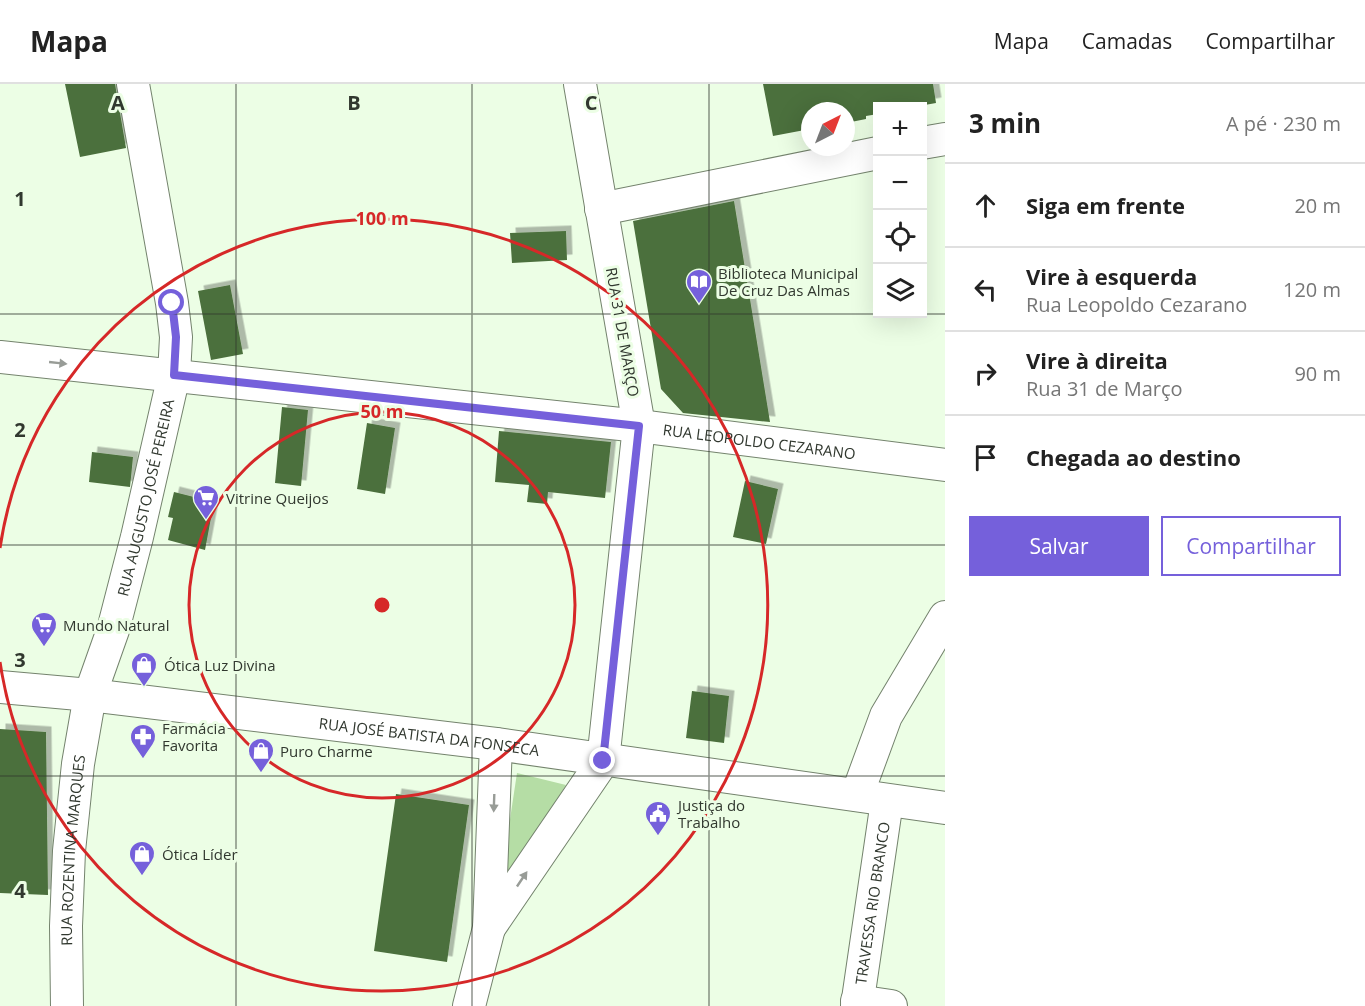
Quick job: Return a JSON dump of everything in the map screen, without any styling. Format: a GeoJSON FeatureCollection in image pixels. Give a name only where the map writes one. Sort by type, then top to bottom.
{"type":"FeatureCollection","features":[{"type":"Feature","properties":{"kind":"street","name":"RUA AUGUSTO JOSÉ PEREIRA"},"geometry":{"type":"LineString","coordinates":[[90,695],[115,620],[174,375],[176,337],[172,303],[133,84]]}},
{"type":"Feature","properties":{"kind":"street","name":"RUA 31 DE MARÇO"},"geometry":{"type":"LineString","coordinates":[[580,84],[639,426],[603,761]]}},
{"type":"Feature","properties":{"kind":"street"},"geometry":{"type":"LineString","coordinates":[[927,142],[945,139]]}},
{"type":"Feature","properties":{"kind":"street"},"geometry":{"type":"LineString","coordinates":[[601,209],[873,154]]}},
{"type":"Feature","properties":{"kind":"street","name":"RUA LEOPOLDO CEZARANO"},"geometry":{"type":"LineString","coordinates":[[0,357],[639,426],[945,465]]}},
{"type":"Feature","properties":{"kind":"street","name":"TRAVESSA RIO BRANCO"},"geometry":{"type":"LineString","coordinates":[[857,1004],[872,798],[886,716],[945,617]]}},
{"type":"Feature","properties":{"kind":"street","name":"RUA JOSÉ BATISTA DA FONSECA"},"geometry":{"type":"LineString","coordinates":[[0,687],[90,695],[496,744],[945,808]]}},
{"type":"Feature","properties":{"kind":"street","name":"RUA ROZENTINA MARQUES"},"geometry":{"type":"LineString","coordinates":[[67,1006],[66,926],[69,851],[78,764],[90,695]]}},
{"type":"Feature","properties":{"kind":"street"},"geometry":{"type":"LineString","coordinates":[[469,1006],[489,928],[496,744]]}},
{"type":"Feature","properties":{"kind":"street"},"geometry":{"type":"LineString","coordinates":[[489,928],[603,761]]}},
{"type":"Feature","properties":{"kind":"street"},"geometry":{"type":"LineString","coordinates":[[857,1004],[891,1006]]}},
{"type":"Feature","properties":{"kind":"green space"},"geometry":{"type":"Polygon","coordinates":[[[517,773],[566,785],[499,892],[517,773]]]}},
{"type":"Feature","properties":{"kind":"building"},"geometry":{"type":"Polygon","coordinates":[[[65,84],[115,84],[126,148],[80,157],[65,84]]]}},
{"type":"Feature","properties":{"kind":"building"},"geometry":{"type":"Polygon","coordinates":[[[763,84],[933,84],[936,103],[873,102],[873,115],[855,121],[855,102],[801,102],[801,131],[773,136],[763,84]]]}},
{"type":"Feature","properties":{"kind":"building","name":"Biblioteca Municipal De Cruz Das Almas"},"geometry":{"type":"Polygon","coordinates":[[[734,201],[770,422],[683,413],[661,389],[633,221],[734,201]]]}},
{"type":"Feature","properties":{"kind":"building"},"geometry":{"type":"Polygon","coordinates":[[[566,231],[567,260],[512,263],[510,233],[566,231]]]}},
{"type":"Feature","properties":{"kind":"building"},"geometry":{"type":"Polygon","coordinates":[[[230,285],[243,354],[211,360],[198,291],[230,285]]]}},
{"type":"Feature","properties":{"kind":"building"},"geometry":{"type":"Polygon","coordinates":[[[282,407],[308,410],[301,486],[275,483],[282,407]]]}},
{"type":"Feature","properties":{"kind":"building"},"geometry":{"type":"Polygon","coordinates":[[[367,423],[395,428],[385,494],[357,489],[367,423]]]}},
{"type":"Feature","properties":{"kind":"building"},"geometry":{"type":"Polygon","coordinates":[[[499,431],[611,442],[605,498],[548,492],[547,504],[527,502],[529,485],[495,482],[499,431]]]}},
{"type":"Feature","properties":{"kind":"building"},"geometry":{"type":"Polygon","coordinates":[[[92,452],[133,457],[130,487],[89,482],[92,452]]]}},
{"type":"Feature","properties":{"kind":"building"},"geometry":{"type":"Polygon","coordinates":[[[745,481],[778,489],[766,544],[733,537],[745,481]]]}},
{"type":"Feature","properties":{"kind":"building"},"geometry":{"type":"Polygon","coordinates":[[[174,492],[214,502],[205,550],[168,540],[173,518],[168,517],[174,492]]]}},
{"type":"Feature","properties":{"kind":"building"},"geometry":{"type":"Polygon","coordinates":[[[692,691],[729,696],[724,743],[686,738],[692,691]]]}},
{"type":"Feature","properties":{"kind":"building"},"geometry":{"type":"Polygon","coordinates":[[[0,729],[46,732],[48,895],[0,893],[0,729]]]}},
{"type":"Feature","properties":{"kind":"building"},"geometry":{"type":"Polygon","coordinates":[[[396,794],[469,805],[447,962],[374,951],[396,794]]]}},
{"type":"Feature","properties":{"kind":"place","name":"Biblioteca Municipal De Cruz Das Almas"},"geometry":{"type":"Point","coordinates":[699,305]}},
{"type":"Feature","properties":{"kind":"place","name":"Vitrine Queijos"},"geometry":{"type":"Point","coordinates":[206,521]}},
{"type":"Feature","properties":{"kind":"place","name":"Mundo Natural"},"geometry":{"type":"Point","coordinates":[44,648]}},
{"type":"Feature","properties":{"kind":"place","name":"Ótica Luz Divina"},"geometry":{"type":"Point","coordinates":[144,688]}},
{"type":"Feature","properties":{"kind":"place","name":"Farmácia Favorita"},"geometry":{"type":"Point","coordinates":[143,760]}},
{"type":"Feature","properties":{"kind":"place","name":"Puro Charme"},"geometry":{"type":"Point","coordinates":[261,774]}},
{"type":"Feature","properties":{"kind":"place","name":"Justiça do Trabalho"},"geometry":{"type":"Point","coordinates":[658,837]}},
{"type":"Feature","properties":{"kind":"place","name":"Ótica Líder"},"geometry":{"type":"Point","coordinates":[142,877]}},
{"type":"Feature","properties":{"kind":"route"},"geometry":{"type":"LineString","coordinates":[[172,303],[176,337],[174,375],[639,426],[603,761]]}}]}
